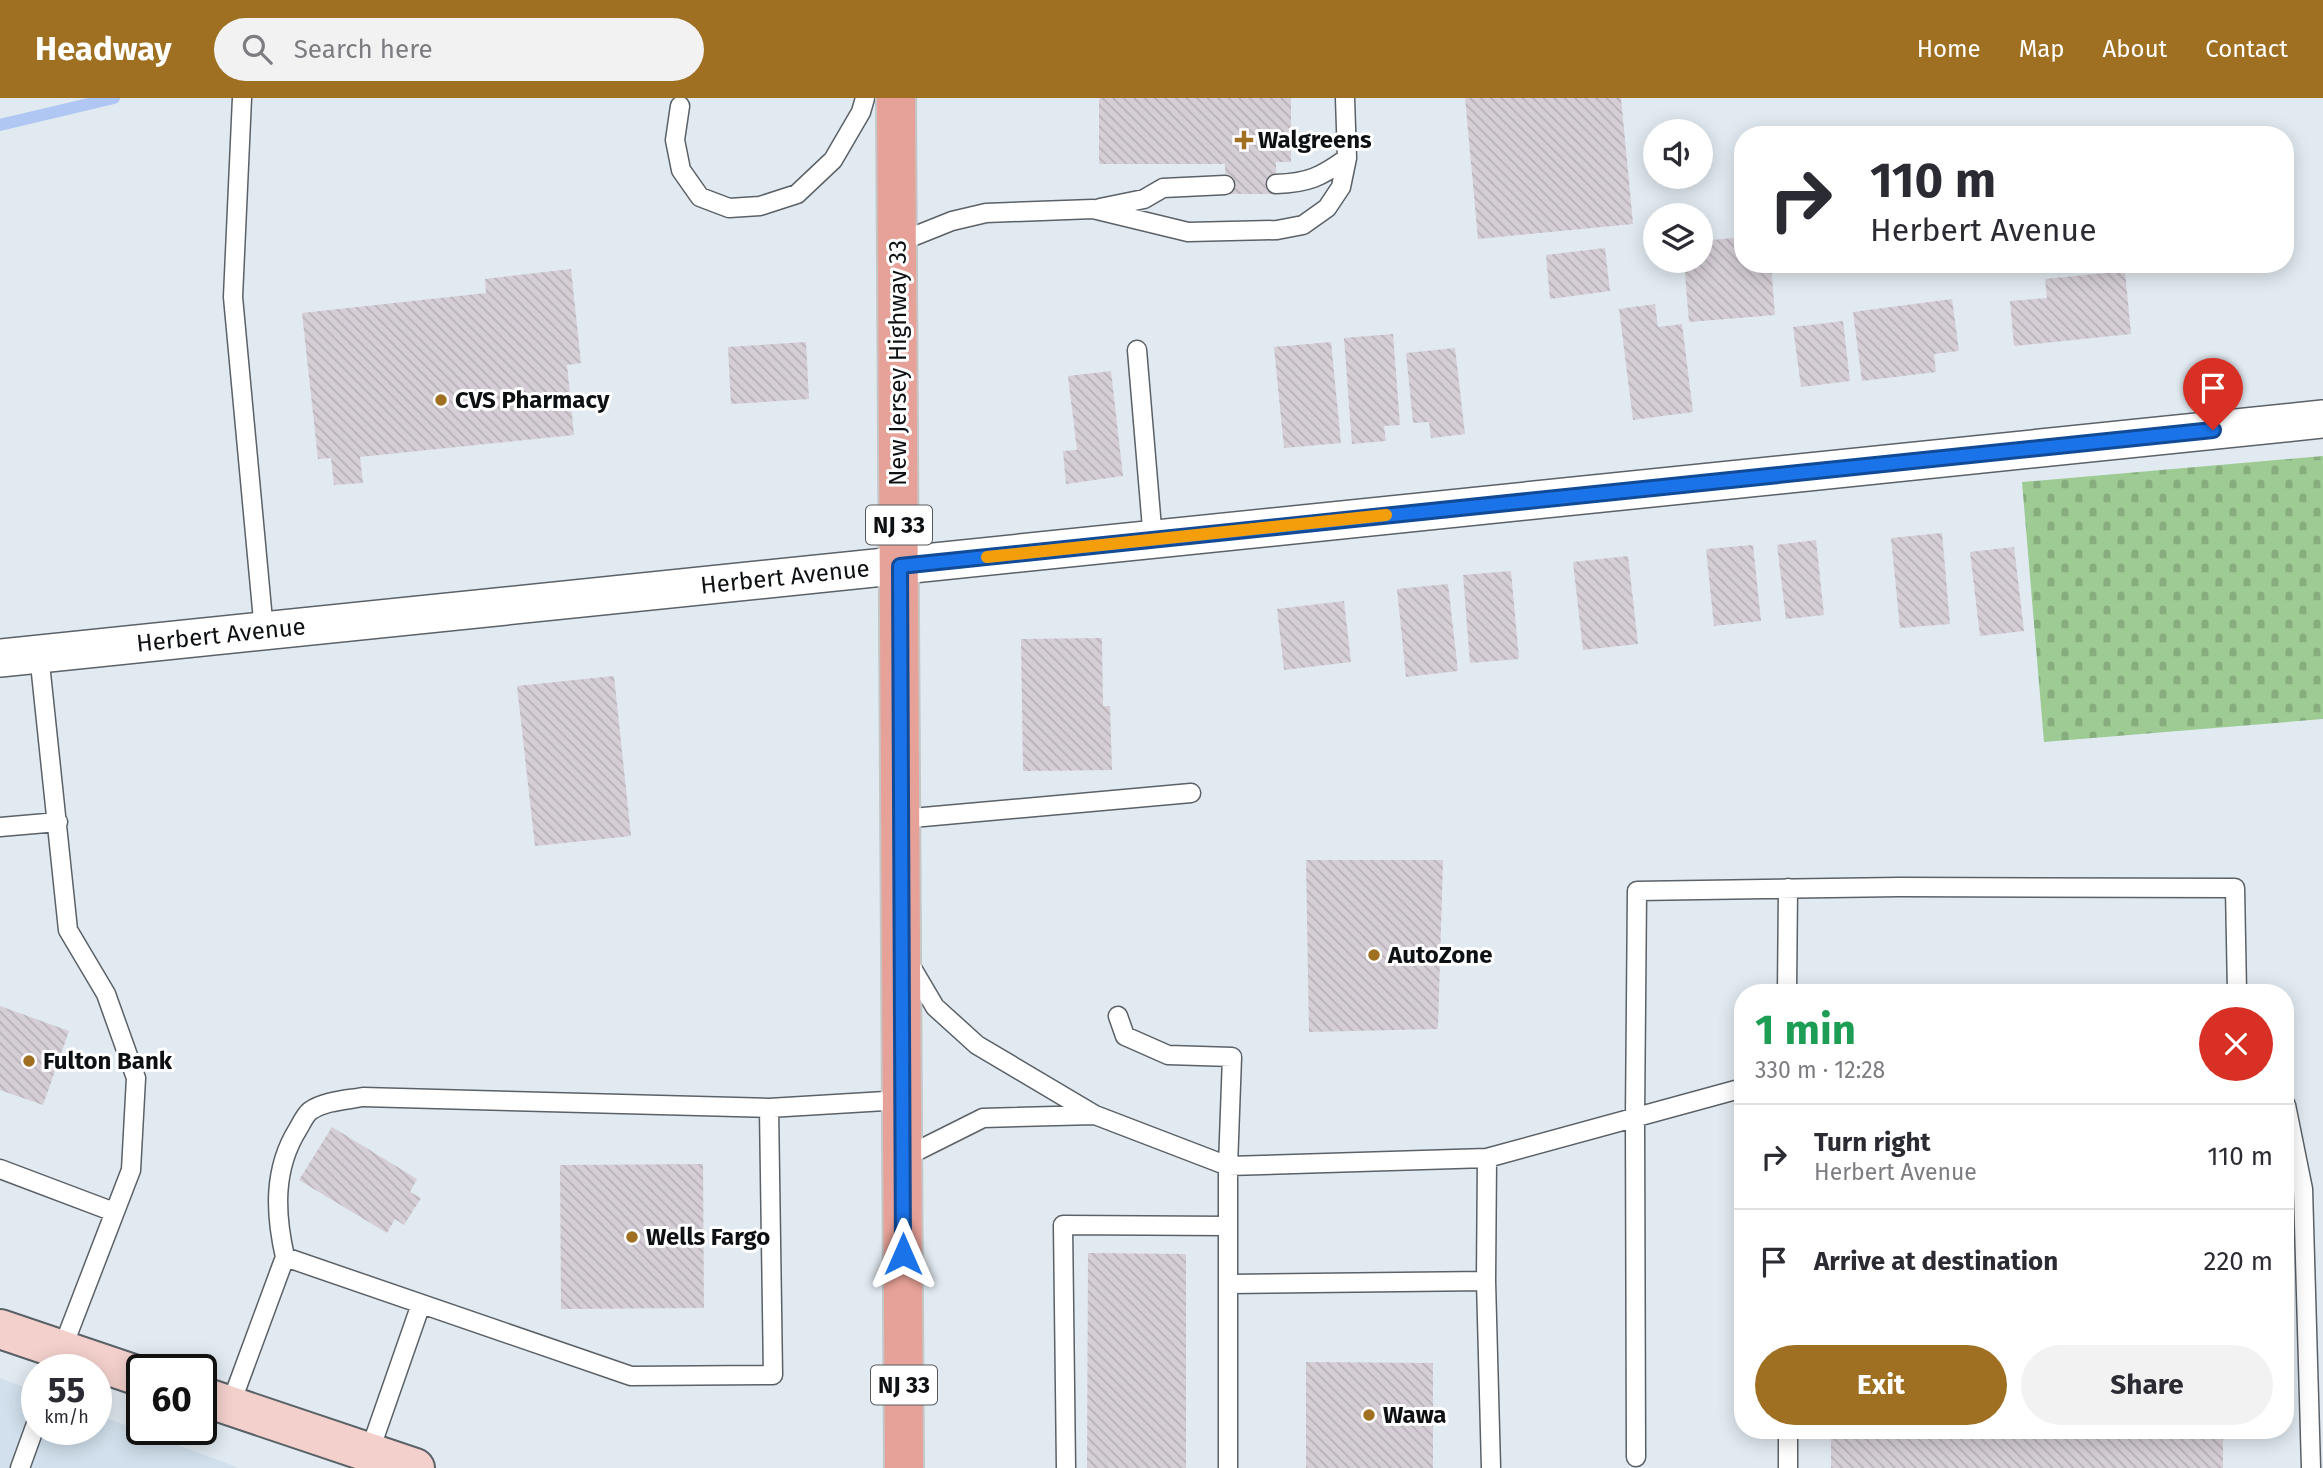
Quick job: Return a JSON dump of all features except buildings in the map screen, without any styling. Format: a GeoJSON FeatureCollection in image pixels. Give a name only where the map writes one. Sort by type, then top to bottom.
{"type":"FeatureCollection","features":[{"type":"Feature","properties":{"kind":"main road","name":"New Jersey Highway 33"},"geometry":{"type":"LineString","coordinates":[[896,98],[904,1468]]}},
{"type":"Feature","properties":{"kind":"street","name":"Herbert Avenue"},"geometry":{"type":"LineString","coordinates":[[0,658],[2323,419]]}},
{"type":"Feature","properties":{"kind":"street"},"geometry":{"type":"LineString","coordinates":[[0,1329],[47,1354]]}},
{"type":"Feature","properties":{"kind":"street"},"geometry":{"type":"LineString","coordinates":[[217,1401],[415,1468]]}},
{"type":"Feature","properties":{"kind":"lane"},"geometry":{"type":"LineString","coordinates":[[242,98],[233,297],[264,631]]}},
{"type":"Feature","properties":{"kind":"lane"},"geometry":{"type":"LineString","coordinates":[[680,106],[675,140],[681,170],[700,197],[729,208],[760,206],[797,194],[833,160],[862,112],[865,98]]}},
{"type":"Feature","properties":{"kind":"lane"},"geometry":{"type":"LineString","coordinates":[[1093,209],[1188,232],[1277,230],[1303,225],[1327,208],[1341,187],[1347,158],[1345,98]]}},
{"type":"Feature","properties":{"kind":"lane"},"geometry":{"type":"LineString","coordinates":[[1276,184],[1301,184],[1323,175],[1347,158]]}},
{"type":"Feature","properties":{"kind":"lane"},"geometry":{"type":"LineString","coordinates":[[897,243],[951,221],[986,212],[1093,209],[1144,199],[1163,188],[1225,185]]}},
{"type":"Feature","properties":{"kind":"lane"},"geometry":{"type":"LineString","coordinates":[[1137,350],[1153,540]]}},
{"type":"Feature","properties":{"kind":"lane"},"geometry":{"type":"LineString","coordinates":[[39,654],[68,930],[106,994],[136,1078],[131,1170],[60,1354]]}},
{"type":"Feature","properties":{"kind":"lane"},"geometry":{"type":"LineString","coordinates":[[901,820],[1191,793]]}},
{"type":"Feature","properties":{"kind":"lane"},"geometry":{"type":"LineString","coordinates":[[0,827],[58,821]]}},
{"type":"Feature","properties":{"kind":"lane"},"geometry":{"type":"LineString","coordinates":[[1787,984],[1788,888]]}},
{"type":"Feature","properties":{"kind":"lane"},"geometry":{"type":"LineString","coordinates":[[1636,1457],[1637,891],[1788,888],[2235,888],[2237,984]]}},
{"type":"Feature","properties":{"kind":"lane"},"geometry":{"type":"LineString","coordinates":[[902,952],[935,1007],[977,1045],[1095,1115],[1228,1166],[1487,1158],[1734,1090]]}},
{"type":"Feature","properties":{"kind":"lane"},"geometry":{"type":"LineString","coordinates":[[1118,1016],[1125,1036],[1168,1055],[1232,1057],[1228,1166],[1228,1468]]}},
{"type":"Feature","properties":{"kind":"lane"},"geometry":{"type":"LineString","coordinates":[[217,1399],[285,1257],[278,1223],[278,1179],[292,1139],[309,1112],[332,1102],[363,1097],[769,1108],[902,1100]]}},
{"type":"Feature","properties":{"kind":"lane"},"geometry":{"type":"LineString","coordinates":[[285,1257],[631,1377],[773,1376],[769,1108]]}},
{"type":"Feature","properties":{"kind":"lane"},"geometry":{"type":"LineString","coordinates":[[903,1158],[983,1118],[1095,1115]]}},
{"type":"Feature","properties":{"kind":"lane"},"geometry":{"type":"LineString","coordinates":[[2294,1145],[2303,1189],[2311,1468]]}},
{"type":"Feature","properties":{"kind":"lane"},"geometry":{"type":"LineString","coordinates":[[1487,1158],[1486,1281],[1491,1468]]}},
{"type":"Feature","properties":{"kind":"lane"},"geometry":{"type":"LineString","coordinates":[[0,1169],[114,1212]]}},
{"type":"Feature","properties":{"kind":"lane"},"geometry":{"type":"LineString","coordinates":[[1066,1468],[1063,1224],[1228,1226]]}},
{"type":"Feature","properties":{"kind":"lane"},"geometry":{"type":"LineString","coordinates":[[1228,1284],[1486,1281]]}},
{"type":"Feature","properties":{"kind":"lane"},"geometry":{"type":"LineString","coordinates":[[369,1452],[421,1304]]}},
{"type":"Feature","properties":{"kind":"lane"},"geometry":{"type":"LineString","coordinates":[[1788,1439],[1788,1468]]}},
{"type":"Feature","properties":{"kind":"lane"},"geometry":{"type":"LineString","coordinates":[[20,1468],[28,1445]]}},
{"type":"Feature","properties":{"kind":"shaded area"},"geometry":{"type":"Polygon","coordinates":[[[0,1378],[21,1386],[21,1445],[112,1445],[112,1420],[126,1425],[126,1445],[178,1445],[239,1468],[0,1468],[0,1378]]]}},
{"type":"Feature","properties":{"kind":"green space"},"geometry":{"type":"Polygon","coordinates":[[[2323,456],[2323,719],[2044,742],[2022,482],[2323,456]]]}},
{"type":"Feature","properties":{"kind":"waterway"},"geometry":{"type":"LineString","coordinates":[[0,125],[114,98]]}},
{"type":"Feature","properties":{"kind":"slow traffic"},"geometry":{"type":"LineString","coordinates":[[987,557],[1386,515]]}},
{"type":"Feature","properties":{"kind":"place","name":"Walgreens"},"geometry":{"type":"Point","coordinates":[1244,140]}},
{"type":"Feature","properties":{"kind":"place","name":"CVS Pharmacy"},"geometry":{"type":"Point","coordinates":[441,400]}},
{"type":"Feature","properties":{"kind":"place","name":"AutoZone"},"geometry":{"type":"Point","coordinates":[1374,955]}},
{"type":"Feature","properties":{"kind":"place","name":"Fulton Bank"},"geometry":{"type":"Point","coordinates":[29,1061]}},
{"type":"Feature","properties":{"kind":"place","name":"Wells Fargo"},"geometry":{"type":"Point","coordinates":[632,1237]}},
{"type":"Feature","properties":{"kind":"place","name":"Wawa"},"geometry":{"type":"Point","coordinates":[1369,1415]}},
{"type":"Feature","properties":{"kind":"route"},"geometry":{"type":"LineString","coordinates":[[903,1254],[900,566],[2213,430]]}}]}
